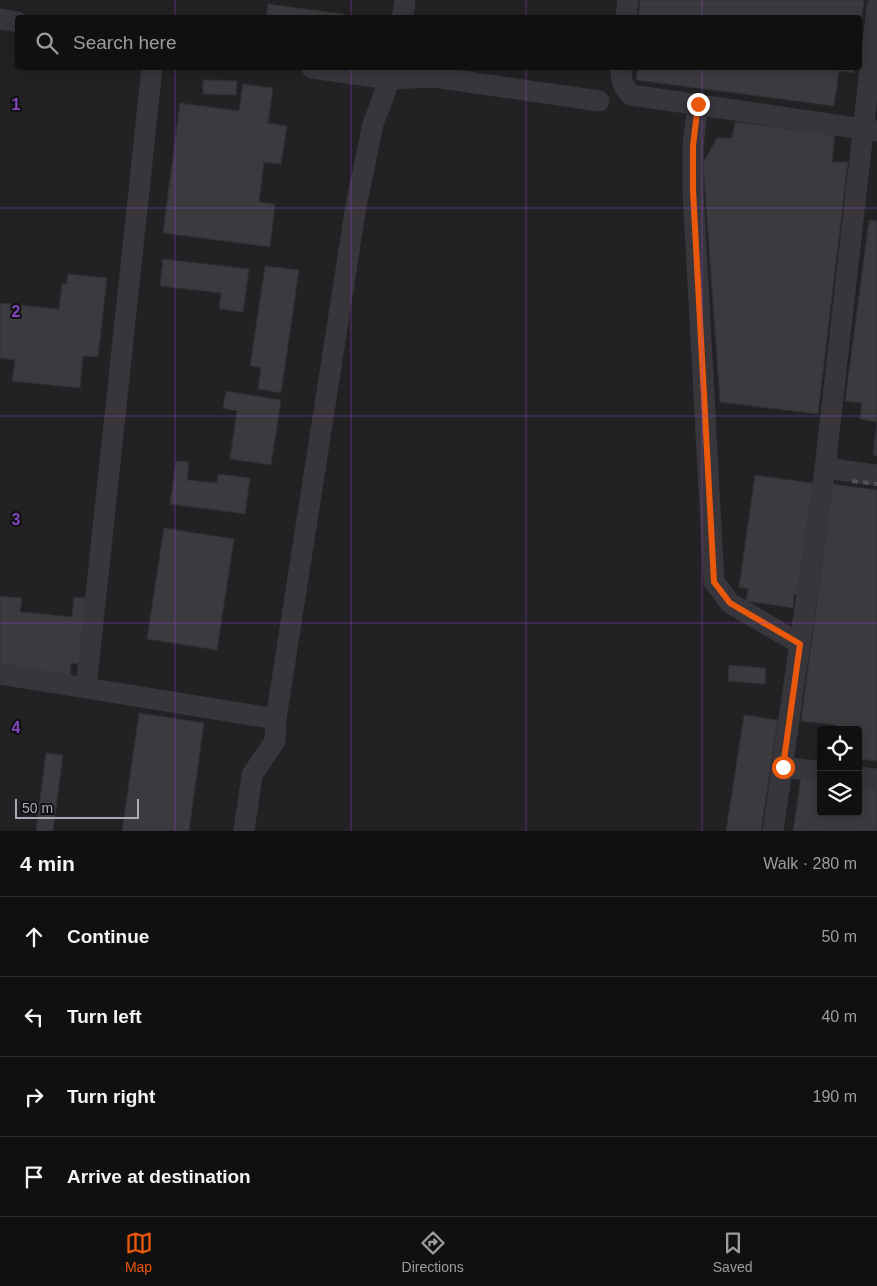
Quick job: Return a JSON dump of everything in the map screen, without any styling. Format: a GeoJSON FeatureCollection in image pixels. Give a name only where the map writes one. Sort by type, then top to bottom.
{"type":"FeatureCollection","features":[{"type":"Feature","properties":{"kind":"lane"},"geometry":{"type":"LineString","coordinates":[[626,15],[628,0]]}},
{"type":"Feature","properties":{"kind":"lane"},"geometry":{"type":"LineString","coordinates":[[773,831],[825,468],[870,130],[877,7]]}},
{"type":"Feature","properties":{"kind":"lane"},"geometry":{"type":"LineString","coordinates":[[0,19],[15,22]]}},
{"type":"Feature","properties":{"kind":"lane"},"geometry":{"type":"LineString","coordinates":[[86,688],[152,70]]}},
{"type":"Feature","properties":{"kind":"lane"},"geometry":{"type":"LineString","coordinates":[[344,70],[434,77],[598,100]]}},
{"type":"Feature","properties":{"kind":"lane"},"geometry":{"type":"LineString","coordinates":[[621,70],[621,80],[624,89],[630,95],[870,130]]}},
{"type":"Feature","properties":{"kind":"lane"},"geometry":{"type":"LineString","coordinates":[[244,831],[252,775],[275,741],[276,719],[356,206],[373,124],[391,73]]}},
{"type":"Feature","properties":{"kind":"lane"},"geometry":{"type":"LineString","coordinates":[[698,104],[693,146],[693,190],[714,582],[730,603],[800,644]]}},
{"type":"Feature","properties":{"kind":"lane"},"geometry":{"type":"LineString","coordinates":[[825,468],[877,475]]}},
{"type":"Feature","properties":{"kind":"lane"},"geometry":{"type":"LineString","coordinates":[[0,674],[276,719]]}},
{"type":"Feature","properties":{"kind":"lane"},"geometry":{"type":"LineString","coordinates":[[783,767],[817,771]]}},
{"type":"Feature","properties":{"kind":"lane"},"geometry":{"type":"LineString","coordinates":[[862,777],[877,779]]}},
{"type":"Feature","properties":{"kind":"shaded area"},"geometry":{"type":"Polygon","coordinates":[[[0,0],[877,0],[877,831],[0,831],[0,0]]]}},
{"type":"Feature","properties":{"kind":"building"},"geometry":{"type":"Polygon","coordinates":[[[640,0],[864,0],[862,16],[638,15],[640,0]]]}},
{"type":"Feature","properties":{"kind":"building"},"geometry":{"type":"Polygon","coordinates":[[[268,4],[344,14],[344,15],[266,15],[268,4]]]}},
{"type":"Feature","properties":{"kind":"building"},"geometry":{"type":"Polygon","coordinates":[[[638,70],[855,70],[854,73],[839,71],[834,106],[636,80],[638,70]]]}},
{"type":"Feature","properties":{"kind":"building"},"geometry":{"type":"Polygon","coordinates":[[[203,80],[237,81],[236,95],[203,94],[203,80]]]}},
{"type":"Feature","properties":{"kind":"building"},"geometry":{"type":"Polygon","coordinates":[[[243,84],[273,88],[268,123],[287,126],[281,164],[264,162],[259,202],[275,204],[270,247],[163,233],[180,103],[239,111],[243,84]]]}},
{"type":"Feature","properties":{"kind":"building"},"geometry":{"type":"Polygon","coordinates":[[[735,122],[835,134],[832,162],[848,162],[818,414],[720,402],[703,163],[717,138],[732,138],[735,122]]]}},
{"type":"Feature","properties":{"kind":"building"},"geometry":{"type":"Polygon","coordinates":[[[869,220],[877,221],[877,422],[860,419],[862,403],[845,401],[869,220]]]}},
{"type":"Feature","properties":{"kind":"building"},"geometry":{"type":"Polygon","coordinates":[[[163,259],[249,269],[243,312],[219,309],[221,293],[160,286],[163,259]]]}},
{"type":"Feature","properties":{"kind":"building"},"geometry":{"type":"Polygon","coordinates":[[[265,266],[299,270],[281,393],[258,389],[261,368],[250,366],[265,266]]]}},
{"type":"Feature","properties":{"kind":"building"},"geometry":{"type":"Polygon","coordinates":[[[68,274],[107,278],[98,357],[83,356],[80,388],[12,381],[15,360],[0,358],[0,303],[59,309],[62,284],[67,284],[68,274]]]}},
{"type":"Feature","properties":{"kind":"building"},"geometry":{"type":"Polygon","coordinates":[[[226,391],[281,400],[271,465],[230,459],[237,411],[223,408],[226,391]]]}},
{"type":"Feature","properties":{"kind":"building"},"geometry":{"type":"Polygon","coordinates":[[[877,422],[877,456],[873,455],[877,422]]]}},
{"type":"Feature","properties":{"kind":"building"},"geometry":{"type":"Polygon","coordinates":[[[176,461],[189,462],[187,480],[217,483],[218,474],[250,478],[245,514],[170,504],[176,461]]]}},
{"type":"Feature","properties":{"kind":"building"},"geometry":{"type":"Polygon","coordinates":[[[755,475],[818,484],[802,596],[794,594],[793,608],[746,601],[748,589],[739,587],[755,475]]]}},
{"type":"Feature","properties":{"kind":"building"},"geometry":{"type":"Polygon","coordinates":[[[832,484],[877,490],[877,761],[862,759],[862,726],[835,726],[801,721],[832,484]]]}},
{"type":"Feature","properties":{"kind":"building"},"geometry":{"type":"Polygon","coordinates":[[[164,528],[234,539],[217,650],[147,639],[164,528]]]}},
{"type":"Feature","properties":{"kind":"building"},"geometry":{"type":"Polygon","coordinates":[[[0,596],[22,598],[20,612],[72,617],[74,597],[92,599],[85,665],[71,663],[70,676],[0,673],[0,596]]]}},
{"type":"Feature","properties":{"kind":"building"},"geometry":{"type":"Polygon","coordinates":[[[729,665],[766,668],[765,684],[728,681],[729,665]]]}},
{"type":"Feature","properties":{"kind":"building"},"geometry":{"type":"Polygon","coordinates":[[[139,713],[204,723],[189,831],[122,831],[139,713]]]}},
{"type":"Feature","properties":{"kind":"building"},"geometry":{"type":"Polygon","coordinates":[[[744,715],[778,720],[761,831],[726,831],[744,715]]]}},
{"type":"Feature","properties":{"kind":"building"},"geometry":{"type":"Polygon","coordinates":[[[46,753],[63,755],[53,831],[36,831],[46,753]]]}},
{"type":"Feature","properties":{"kind":"building"},"geometry":{"type":"Polygon","coordinates":[[[801,777],[817,779],[817,816],[862,816],[862,786],[877,788],[877,831],[793,831],[801,777]]]}},
{"type":"Feature","properties":{"kind":"railway"},"geometry":{"type":"LineString","coordinates":[[852,481],[877,484]]}},
{"type":"Feature","properties":{"kind":"route"},"geometry":{"type":"LineString","coordinates":[[698,104],[693,146],[693,190],[714,582],[730,603],[800,644],[783,767]]}}]}
